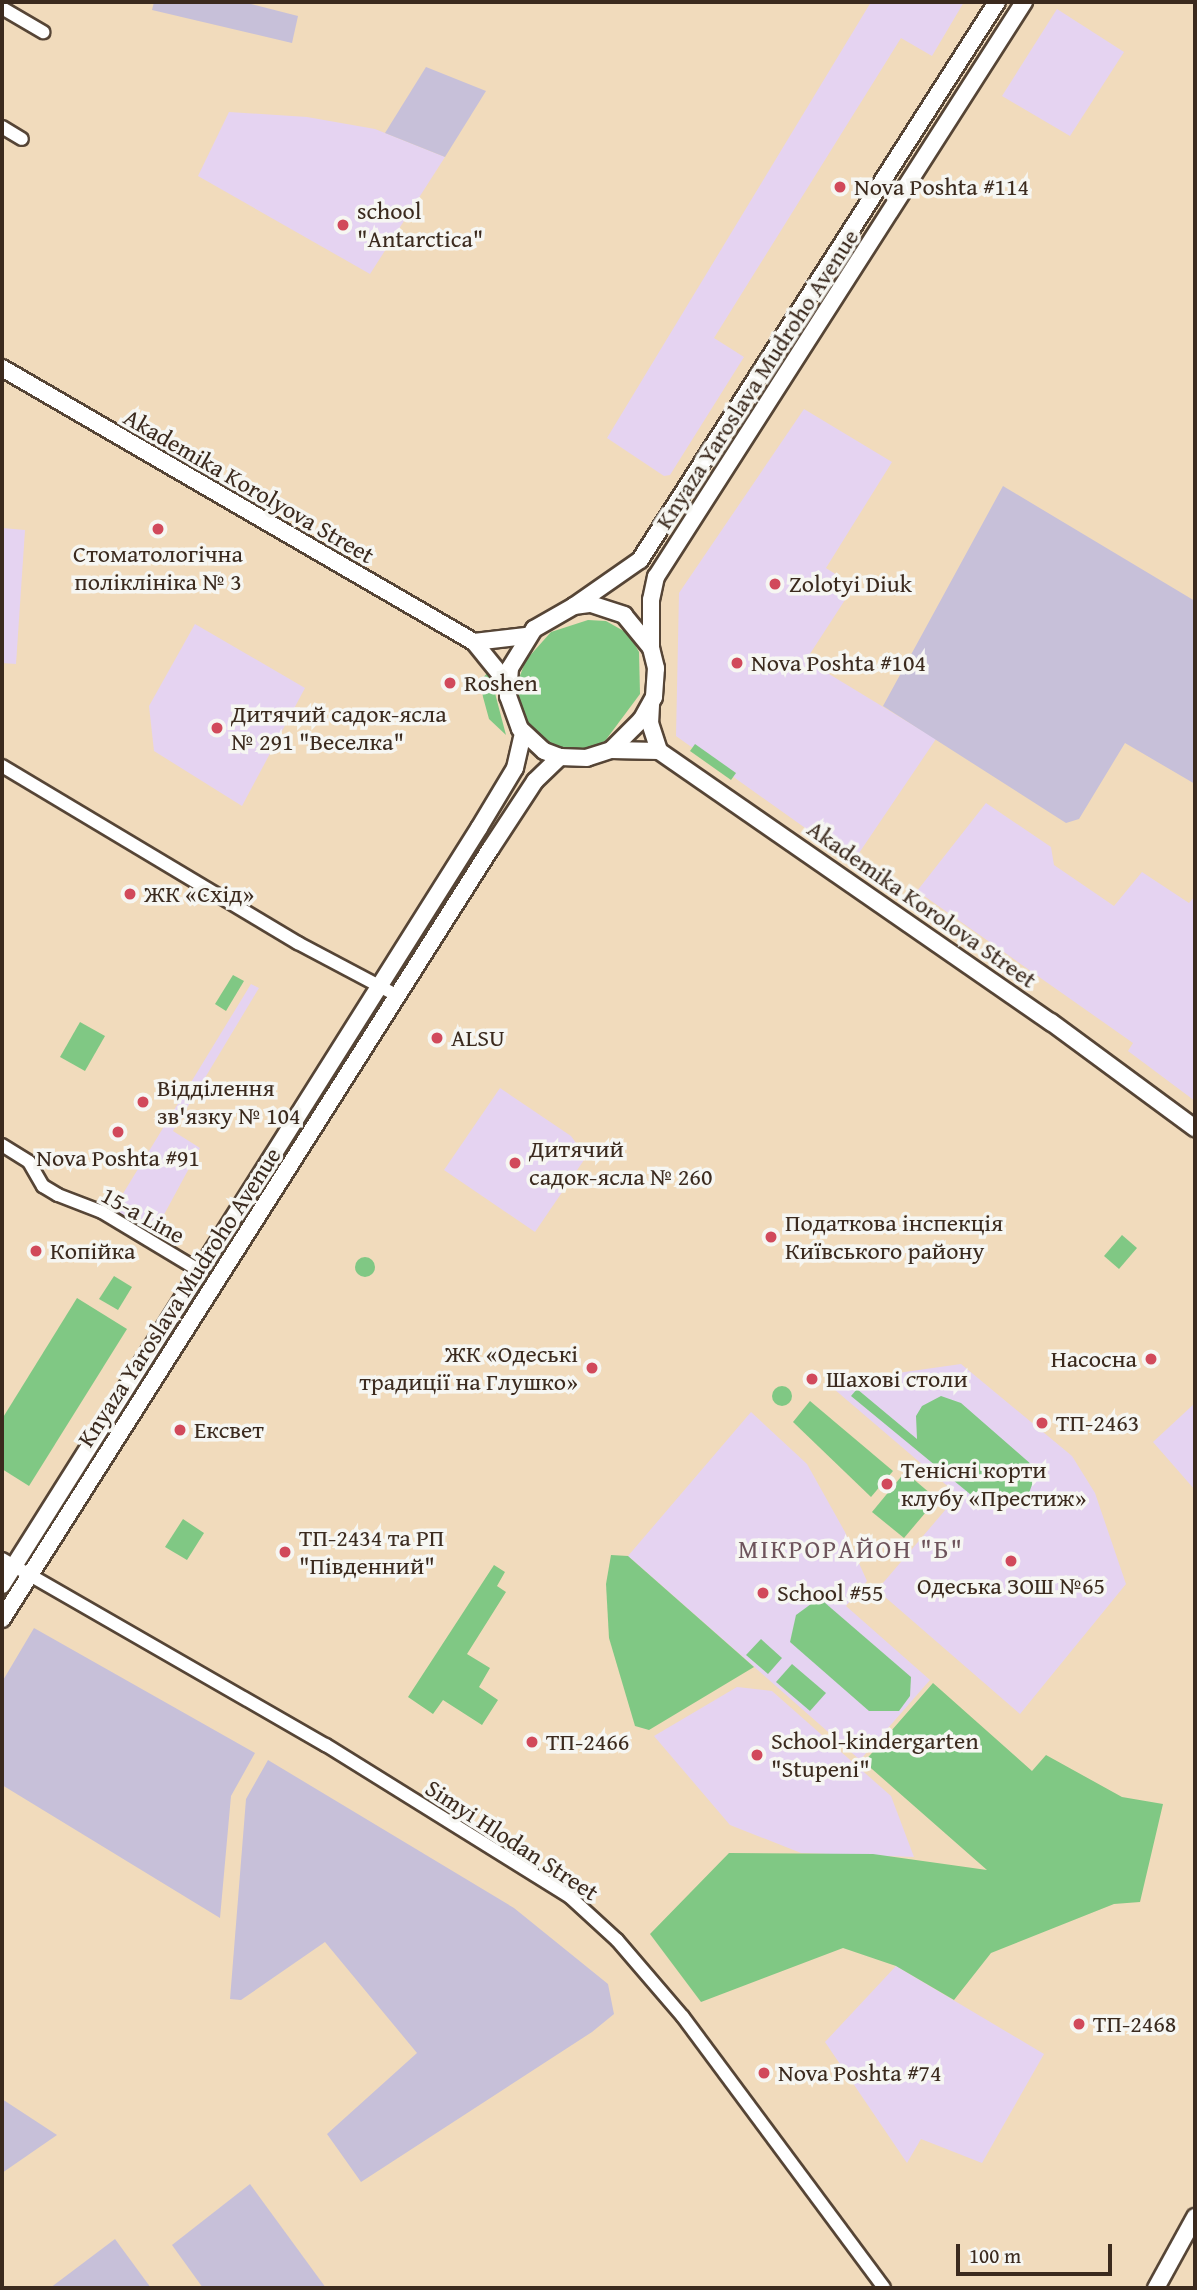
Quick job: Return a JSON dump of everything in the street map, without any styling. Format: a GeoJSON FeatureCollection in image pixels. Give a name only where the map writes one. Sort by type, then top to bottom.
{"type":"FeatureCollection","features":[{"type":"Feature","properties":{"kind":"main road","name":"Knyaza Yaroslava Mudroho Avenue"},"geometry":{"type":"LineString","coordinates":[[574,606],[640,560],[997,2]]}},
{"type":"Feature","properties":{"kind":"main road","name":"Knyaza Yaroslava Mudroho Avenue"},"geometry":{"type":"LineString","coordinates":[[651,648],[651,600],[656,577],[1024,2]]}},
{"type":"Feature","properties":{"kind":"main road","name":"Akademika Korolyova Street"},"geometry":{"type":"LineString","coordinates":[[2,368],[474,642],[509,685]]}},
{"type":"Feature","properties":{"kind":"main road"},"geometry":{"type":"LineString","coordinates":[[474,642],[526,636],[574,606],[607,607],[624,615],[651,648],[656,668],[650,723],[659,751],[611,750],[587,758],[560,757],[523,734],[511,709],[509,685],[510,668],[526,636]]}},
{"type":"Feature","properties":{"kind":"main road"},"geometry":{"type":"LineString","coordinates":[[611,750],[651,705]]}},
{"type":"Feature","properties":{"kind":"main road","name":"Knyaza Yaroslava Mudroho Avenue"},"geometry":{"type":"LineString","coordinates":[[2,1585],[8,1562],[200,1271],[515,768],[523,734]]}},
{"type":"Feature","properties":{"kind":"main road","name":"Akademika Korolova Street"},"geometry":{"type":"LineString","coordinates":[[659,751],[1051,1022],[1195,1128]]}},
{"type":"Feature","properties":{"kind":"main road","name":"Knyaza Yaroslava Mudroho Avenue"},"geometry":{"type":"LineString","coordinates":[[2,1619],[536,781],[560,757]]}},
{"type":"Feature","properties":{"kind":"main road"},"geometry":{"type":"LineString","coordinates":[[200,1271],[217,1282]]}},
{"type":"Feature","properties":{"kind":"main road"},"geometry":{"type":"LineString","coordinates":[[1156,2288],[1195,2217]]}},
{"type":"Feature","properties":{"kind":"street"},"geometry":{"type":"LineString","coordinates":[[2,8],[43,32]]}},
{"type":"Feature","properties":{"kind":"street"},"geometry":{"type":"LineString","coordinates":[[2,127],[22,139]]}},
{"type":"Feature","properties":{"kind":"street"},"geometry":{"type":"LineString","coordinates":[[2,766],[398,996]]}},
{"type":"Feature","properties":{"kind":"street","name":"15-a Line"},"geometry":{"type":"LineString","coordinates":[[2,1145],[29,1162],[43,1186],[58,1195],[102,1212],[200,1271]]}},
{"type":"Feature","properties":{"kind":"street","name":"Simyi Hlodan Street"},"geometry":{"type":"LineString","coordinates":[[8,1562],[327,1745],[570,1897],[617,1940],[683,2017],[884,2288]]}},
{"type":"Feature","properties":{"kind":"shaded area"},"geometry":{"type":"Polygon","coordinates":[[[154,2],[243,2],[298,16],[292,43],[152,10],[154,2]]]}},
{"type":"Feature","properties":{"kind":"shaded area"},"geometry":{"type":"Polygon","coordinates":[[[871,2],[964,2],[932,56],[901,38],[714,338],[744,357],[670,475],[664,476],[607,438],[871,2]]]}},
{"type":"Feature","properties":{"kind":"shaded area"},"geometry":{"type":"Polygon","coordinates":[[[1057,9],[1124,52],[1070,136],[1002,96],[1057,9]]]}},
{"type":"Feature","properties":{"kind":"shaded area"},"geometry":{"type":"Polygon","coordinates":[[[426,67],[486,91],[445,157],[385,133],[426,67]]]}},
{"type":"Feature","properties":{"kind":"shaded area","name":"school \"Antarctica\""},"geometry":{"type":"Polygon","coordinates":[[[229,112],[307,117],[375,129],[445,157],[370,274],[198,176],[229,112]]]}},
{"type":"Feature","properties":{"kind":"shaded area"},"geometry":{"type":"Polygon","coordinates":[[[804,409],[892,462],[826,568],[854,586],[806,660],[936,739],[853,862],[676,736],[679,593],[804,409]]]}},
{"type":"Feature","properties":{"kind":"shaded area"},"geometry":{"type":"Polygon","coordinates":[[[1003,486],[1195,601],[1195,784],[1125,743],[1079,819],[1066,823],[883,706],[1003,486]]]}},
{"type":"Feature","properties":{"kind":"shaded area"},"geometry":{"type":"Polygon","coordinates":[[[2,528],[25,530],[16,664],[2,663],[2,528]]]}},
{"type":"Feature","properties":{"kind":"shaded area","name":"Дитячий садок-ясла № 291 \"Веселка\""},"geometry":{"type":"Polygon","coordinates":[[[195,624],[305,688],[242,806],[154,751],[149,706],[195,624]]]}},
{"type":"Feature","properties":{"kind":"shaded area"},"geometry":{"type":"Polygon","coordinates":[[[986,803],[1051,847],[1054,865],[1114,906],[1142,872],[1189,903],[1195,896],[1195,1101],[1128,1051],[1133,1043],[917,891],[986,803]]]}},
{"type":"Feature","properties":{"kind":"shaded area"},"geometry":{"type":"Polygon","coordinates":[[[251,984],[259,988],[173,1131],[200,1148],[153,1235],[113,1210],[251,984]]]}},
{"type":"Feature","properties":{"kind":"shaded area","name":"Дитячий садок-ясла № 260"},"geometry":{"type":"Polygon","coordinates":[[[500,1088],[571,1136],[586,1157],[535,1232],[444,1170],[500,1088]]]}},
{"type":"Feature","properties":{"kind":"shaded area","name":"Одеська ЗОШ №65"},"geometry":{"type":"Polygon","coordinates":[[[961,1364],[1072,1456],[1095,1493],[1126,1584],[1020,1714],[877,1590],[958,1495],[827,1383],[961,1364]]]}},
{"type":"Feature","properties":{"kind":"shaded area"},"geometry":{"type":"Polygon","coordinates":[[[1195,1403],[1195,1490],[1153,1442],[1195,1403]]]}},
{"type":"Feature","properties":{"kind":"shaded area","name":"School #55"},"geometry":{"type":"Polygon","coordinates":[[[751,1412],[807,1464],[845,1532],[867,1581],[846,1606],[930,1680],[860,1760],[628,1556],[751,1412]]]}},
{"type":"Feature","properties":{"kind":"shaded area"},"geometry":{"type":"Polygon","coordinates":[[[34,1628],[255,1753],[231,1796],[220,1918],[2,1785],[2,1682],[34,1628]]]}},
{"type":"Feature","properties":{"kind":"shaded area","name":"School-kindergarten \"Stupeni\""},"geometry":{"type":"Polygon","coordinates":[[[737,1687],[772,1691],[891,1796],[914,1857],[801,1853],[730,1825],[654,1736],[737,1687]]]}},
{"type":"Feature","properties":{"kind":"shaded area"},"geometry":{"type":"Polygon","coordinates":[[[268,1760],[514,1908],[608,1984],[614,2014],[592,2032],[361,2182],[327,2134],[417,2053],[325,1942],[241,2000],[230,1999],[246,1799],[268,1760]]]}},
{"type":"Feature","properties":{"kind":"shaded area"},"geometry":{"type":"Polygon","coordinates":[[[896,1966],[1044,2054],[982,2163],[921,2139],[907,2163],[825,2042],[896,1966]]]}},
{"type":"Feature","properties":{"kind":"shaded area"},"geometry":{"type":"Polygon","coordinates":[[[2,2099],[57,2135],[2,2173],[2,2099]]]}},
{"type":"Feature","properties":{"kind":"shaded area"},"geometry":{"type":"Polygon","coordinates":[[[250,2184],[326,2288],[203,2288],[172,2245],[250,2184]]]}},
{"type":"Feature","properties":{"kind":"shaded area"},"geometry":{"type":"Polygon","coordinates":[[[115,2239],[151,2288],[50,2288],[115,2239]]]}},
{"type":"Feature","properties":{"kind":"green space"},"geometry":{"type":"Polygon","coordinates":[[[588,620],[606,621],[629,634],[639,652],[640,694],[605,741],[587,749],[567,749],[548,743],[520,714],[516,696],[526,660],[551,632],[588,620]]]}},
{"type":"Feature","properties":{"kind":"green space"},"geometry":{"type":"Polygon","coordinates":[[[490,670],[506,735],[489,719],[483,697],[480,681],[490,670]]]}},
{"type":"Feature","properties":{"kind":"green space"},"geometry":{"type":"Polygon","coordinates":[[[695,744],[736,773],[731,780],[690,751],[695,744]]]}},
{"type":"Feature","properties":{"kind":"green space"},"geometry":{"type":"Polygon","coordinates":[[[233,975],[244,981],[226,1011],[215,1004],[233,975]]]}},
{"type":"Feature","properties":{"kind":"green space"},"geometry":{"type":"Polygon","coordinates":[[[80,1022],[105,1036],[85,1071],[60,1057],[80,1022]]]}},
{"type":"Feature","properties":{"kind":"green space"},"geometry":{"type":"Polygon","coordinates":[[[1122,1235],[1137,1248],[1119,1269],[1104,1256],[1122,1235]]]}},
{"type":"Feature","properties":{"kind":"green space"},"geometry":{"type":"Polygon","coordinates":[[[365,1257],[372,1260],[375,1267],[372,1274],[365,1277],[358,1274],[355,1267],[358,1260],[365,1257]]]}},
{"type":"Feature","properties":{"kind":"green space"},"geometry":{"type":"Polygon","coordinates":[[[114,1276],[132,1287],[118,1310],[99,1299],[114,1276]]]}},
{"type":"Feature","properties":{"kind":"green space"},"geometry":{"type":"Polygon","coordinates":[[[193,1290],[198,1293],[31,1557],[27,1554],[193,1290]]]}},
{"type":"Feature","properties":{"kind":"green space"},"geometry":{"type":"Polygon","coordinates":[[[77,1298],[127,1329],[29,1486],[2,1469],[2,1419],[77,1298]]]}},
{"type":"Feature","properties":{"kind":"green space"},"geometry":{"type":"Polygon","coordinates":[[[778,1386],[786,1386],[792,1396],[786,1406],[778,1406],[772,1400],[772,1392],[778,1386]]]}},
{"type":"Feature","properties":{"kind":"green space"},"geometry":{"type":"Polygon","coordinates":[[[857,1389],[917,1439],[916,1416],[922,1406],[941,1396],[961,1403],[1032,1465],[1035,1476],[1028,1496],[1009,1506],[992,1502],[987,1508],[851,1396],[857,1389]]]}},
{"type":"Feature","properties":{"kind":"green space"},"geometry":{"type":"Polygon","coordinates":[[[810,1401],[893,1471],[871,1497],[793,1422],[810,1401]]]}},
{"type":"Feature","properties":{"kind":"green space"},"geometry":{"type":"Polygon","coordinates":[[[905,1472],[937,1499],[904,1538],[872,1512],[905,1472]]]}},
{"type":"Feature","properties":{"kind":"green space"},"geometry":{"type":"Polygon","coordinates":[[[183,1519],[204,1533],[187,1560],[165,1547],[183,1519]]]}},
{"type":"Feature","properties":{"kind":"green space"},"geometry":{"type":"Polygon","coordinates":[[[611,1555],[628,1556],[754,1667],[649,1730],[635,1726],[609,1638],[606,1584],[611,1555]]]}},
{"type":"Feature","properties":{"kind":"green space"},"geometry":{"type":"Polygon","coordinates":[[[494,1565],[505,1572],[497,1586],[506,1592],[467,1654],[490,1668],[479,1687],[498,1700],[482,1725],[443,1700],[433,1714],[408,1697],[494,1565]]]}},
{"type":"Feature","properties":{"kind":"green space"},"geometry":{"type":"Polygon","coordinates":[[[824,1602],[911,1677],[910,1696],[899,1711],[869,1711],[790,1642],[796,1615],[811,1604],[824,1602]]]}},
{"type":"Feature","properties":{"kind":"green space"},"geometry":{"type":"Polygon","coordinates":[[[761,1639],[782,1658],[768,1674],[746,1655],[761,1639]]]}},
{"type":"Feature","properties":{"kind":"green space"},"geometry":{"type":"Polygon","coordinates":[[[792,1664],[826,1693],[810,1711],[776,1682],[792,1664]]]}},
{"type":"Feature","properties":{"kind":"green space"},"geometry":{"type":"Polygon","coordinates":[[[933,1683],[1032,1771],[1046,1755],[1122,1797],[1163,1804],[1140,1902],[1114,1904],[991,1953],[954,2000],[896,1966],[843,1948],[701,2002],[650,1934],[729,1853],[873,1854],[987,1870],[864,1762],[933,1683]]]}},
{"type":"Feature","properties":{"kind":"place","name":"Nova Poshta #114"},"geometry":{"type":"Point","coordinates":[840,187]}},
{"type":"Feature","properties":{"kind":"place","name":"school \"Antarctica\""},"geometry":{"type":"Point","coordinates":[343,225]}},
{"type":"Feature","properties":{"kind":"place","name":"Стоматологічна поліклініка № 3"},"geometry":{"type":"Point","coordinates":[158,529]}},
{"type":"Feature","properties":{"kind":"place","name":"Zolotyi Diuk"},"geometry":{"type":"Point","coordinates":[775,584]}},
{"type":"Feature","properties":{"kind":"place","name":"Nova Poshta #104"},"geometry":{"type":"Point","coordinates":[737,663]}},
{"type":"Feature","properties":{"kind":"place","name":"Roshen"},"geometry":{"type":"Point","coordinates":[450,683]}},
{"type":"Feature","properties":{"kind":"place","name":"Дитячий садок-ясла № 291 \"Веселка\""},"geometry":{"type":"Point","coordinates":[217,728]}},
{"type":"Feature","properties":{"kind":"place","name":"ЖК «Схід»"},"geometry":{"type":"Point","coordinates":[130,894]}},
{"type":"Feature","properties":{"kind":"place","name":"ALSU"},"geometry":{"type":"Point","coordinates":[437,1038]}},
{"type":"Feature","properties":{"kind":"place","name":"Відділення зв'язку № 104"},"geometry":{"type":"Point","coordinates":[143,1102]}},
{"type":"Feature","properties":{"kind":"place","name":"Nova Poshta #91"},"geometry":{"type":"Point","coordinates":[118,1132]}},
{"type":"Feature","properties":{"kind":"place","name":"Дитячий садок-ясла № 260"},"geometry":{"type":"Point","coordinates":[515,1163]}},
{"type":"Feature","properties":{"kind":"place","name":"Податкова інспекція Київського району"},"geometry":{"type":"Point","coordinates":[771,1237]}},
{"type":"Feature","properties":{"kind":"place","name":"Копійка"},"geometry":{"type":"Point","coordinates":[36,1251]}},
{"type":"Feature","properties":{"kind":"place","name":"Насосна"},"geometry":{"type":"Point","coordinates":[1151,1359]}},
{"type":"Feature","properties":{"kind":"place","name":"ЖК «Одеські традиції на Глушко»"},"geometry":{"type":"Point","coordinates":[592,1368]}},
{"type":"Feature","properties":{"kind":"place","name":"Шахові столи"},"geometry":{"type":"Point","coordinates":[812,1379]}},
{"type":"Feature","properties":{"kind":"place","name":"ТП-2463"},"geometry":{"type":"Point","coordinates":[1042,1423]}},
{"type":"Feature","properties":{"kind":"place","name":"Ексвет"},"geometry":{"type":"Point","coordinates":[180,1430]}},
{"type":"Feature","properties":{"kind":"place","name":"Тенісні корти клубу «Престиж»"},"geometry":{"type":"Point","coordinates":[887,1484]}},
{"type":"Feature","properties":{"kind":"place","name":"ТП-2434 та РП \"Південний\""},"geometry":{"type":"Point","coordinates":[285,1552]}},
{"type":"Feature","properties":{"kind":"place","name":"Одеська ЗОШ №65"},"geometry":{"type":"Point","coordinates":[1011,1561]}},
{"type":"Feature","properties":{"kind":"place","name":"School #55"},"geometry":{"type":"Point","coordinates":[763,1593]}},
{"type":"Feature","properties":{"kind":"place","name":"ТП-2466"},"geometry":{"type":"Point","coordinates":[532,1742]}},
{"type":"Feature","properties":{"kind":"place","name":"School-kindergarten \"Stupeni\""},"geometry":{"type":"Point","coordinates":[757,1755]}},
{"type":"Feature","properties":{"kind":"place","name":"ТП-2468"},"geometry":{"type":"Point","coordinates":[1079,2024]}},
{"type":"Feature","properties":{"kind":"place","name":"Nova Poshta #74"},"geometry":{"type":"Point","coordinates":[764,2073]}},
{"type":"Feature","properties":{"kind":"district","name":"МІКРОРАЙОН \"Б\""},"geometry":{"type":"Point","coordinates":[851,1549]}}]}
